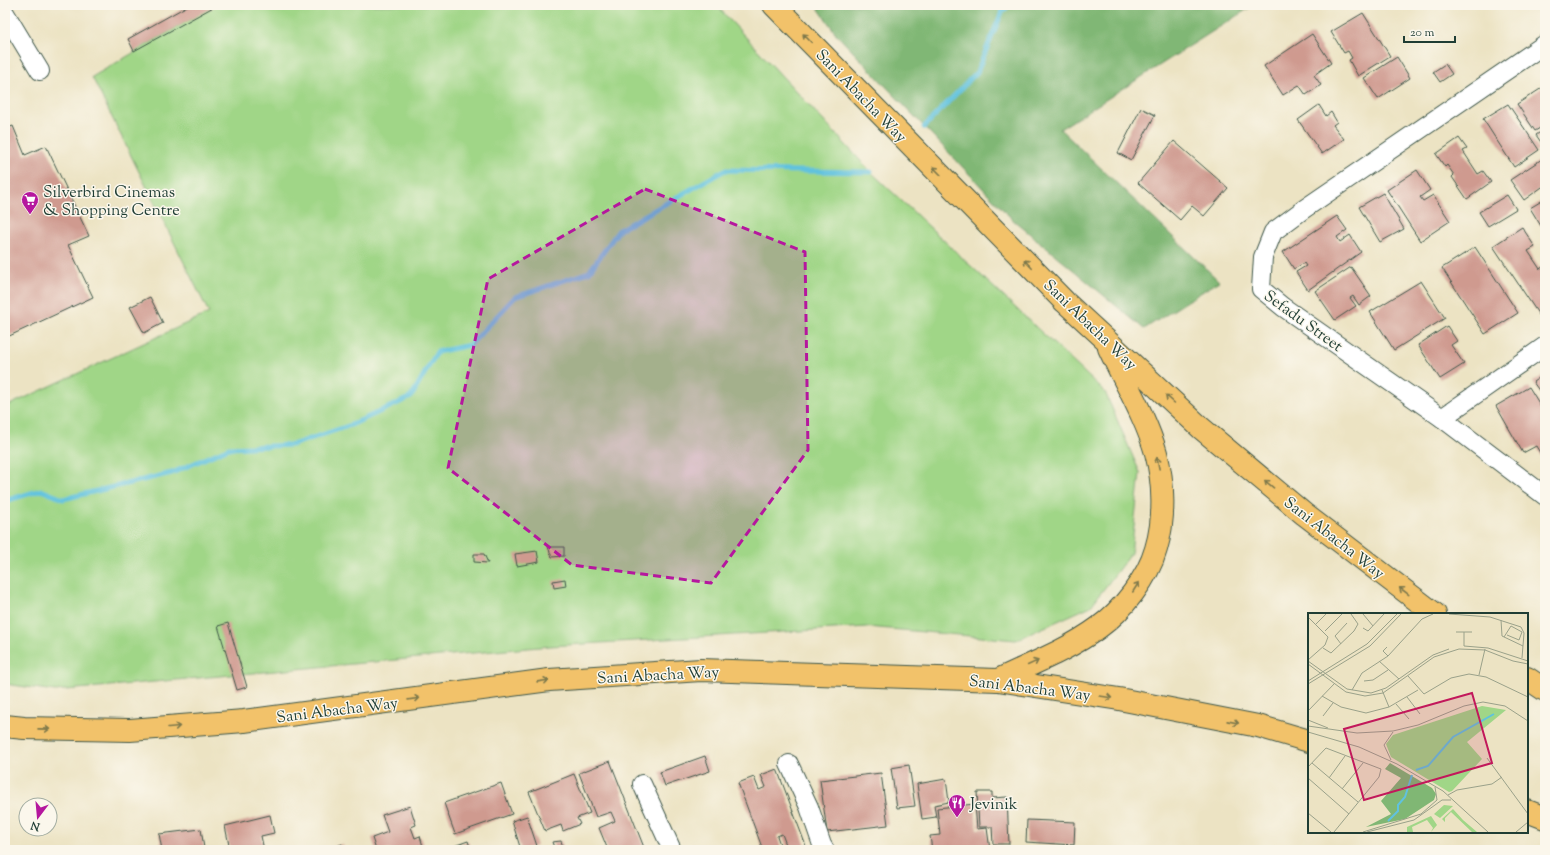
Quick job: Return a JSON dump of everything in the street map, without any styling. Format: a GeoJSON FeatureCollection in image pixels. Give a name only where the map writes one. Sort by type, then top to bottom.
{"type":"FeatureCollection","features":[{"type":"Feature","properties":{"kind":"highway","name":"Sani Abacha Way"},"geometry":{"type":"LineString","coordinates":[[774,5],[1065,302],[1104,338],[1202,428],[1304,514],[1434,613]]}},
{"type":"Feature","properties":{"kind":"highway"},"geometry":{"type":"LineString","coordinates":[[998,680],[1067,648],[1098,628],[1125,604],[1144,576],[1156,550],[1161,524],[1162,485],[1156,453],[1104,338]]}},
{"type":"Feature","properties":{"kind":"highway","name":"Sani Abacha Way"},"geometry":{"type":"LineString","coordinates":[[5,726],[24,728],[130,730],[198,725],[274,717],[549,680],[701,670],[998,680],[1158,707],[1258,726],[1308,740]]}},
{"type":"Feature","properties":{"kind":"highway"},"geometry":{"type":"LineString","coordinates":[[1528,679],[1545,690]]}},
{"type":"Feature","properties":{"kind":"highway"},"geometry":{"type":"LineString","coordinates":[[1528,811],[1545,818]]}},
{"type":"Feature","properties":{"kind":"street"},"geometry":{"type":"LineString","coordinates":[[5,13],[40,71]]}},
{"type":"Feature","properties":{"kind":"street","name":"Sefadu Street"},"geometry":{"type":"LineString","coordinates":[[1545,44],[1304,209],[1273,232],[1263,257],[1260,289],[1283,307],[1442,418],[1545,496]]}},
{"type":"Feature","properties":{"kind":"street"},"geometry":{"type":"LineString","coordinates":[[1442,418],[1545,346]]}},
{"type":"Feature","properties":{"kind":"street"},"geometry":{"type":"LineString","coordinates":[[789,764],[809,807],[825,850]]}},
{"type":"Feature","properties":{"kind":"street"},"geometry":{"type":"LineString","coordinates":[[642,784],[672,850]]}},
{"type":"Feature","properties":{"kind":"highlighted area"},"geometry":{"type":"Polygon","coordinates":[[[645,189],[805,252],[808,450],[711,583],[572,565],[448,468],[488,279],[645,189]]]}},
{"type":"Feature","properties":{"kind":"green space"},"geometry":{"type":"Polygon","coordinates":[[[215,5],[716,5],[871,172],[1105,392],[1140,473],[1131,553],[1091,606],[1016,640],[867,627],[550,646],[55,691],[5,684],[5,407],[209,313],[92,77],[215,5]]]}},
{"type":"Feature","properties":{"kind":"green space"},"geometry":{"type":"Polygon","coordinates":[[[816,5],[1254,5],[1060,129],[1219,281],[1144,329],[1012,219],[837,35],[816,5]]]}},
{"type":"Feature","properties":{"kind":"building"},"geometry":{"type":"Polygon","coordinates":[[[189,5],[217,5],[134,51],[128,39],[189,5]]]}},
{"type":"Feature","properties":{"kind":"building"},"geometry":{"type":"Polygon","coordinates":[[[1363,13],[1390,56],[1358,76],[1349,60],[1352,58],[1348,51],[1344,53],[1331,32],[1363,13]]]}},
{"type":"Feature","properties":{"kind":"building"},"geometry":{"type":"Polygon","coordinates":[[[1312,34],[1331,63],[1314,75],[1321,85],[1306,95],[1299,85],[1283,95],[1264,66],[1312,34]]]}},
{"type":"Feature","properties":{"kind":"building"},"geometry":{"type":"Polygon","coordinates":[[[1397,57],[1410,78],[1378,99],[1364,78],[1397,57]]]}},
{"type":"Feature","properties":{"kind":"building"},"geometry":{"type":"Polygon","coordinates":[[[1445,64],[1452,74],[1440,82],[1433,72],[1445,64]]]}},
{"type":"Feature","properties":{"kind":"building"},"geometry":{"type":"Polygon","coordinates":[[[1545,86],[1545,125],[1535,131],[1517,104],[1545,86]]]}},
{"type":"Feature","properties":{"kind":"building"},"geometry":{"type":"Polygon","coordinates":[[[1508,104],[1539,150],[1514,167],[1483,119],[1508,104]]]}},
{"type":"Feature","properties":{"kind":"building"},"geometry":{"type":"Polygon","coordinates":[[[1319,105],[1326,116],[1331,112],[1337,122],[1333,125],[1344,139],[1322,154],[1298,120],[1319,105]]]}},
{"type":"Feature","properties":{"kind":"building"},"geometry":{"type":"Polygon","coordinates":[[[1141,108],[1155,115],[1131,160],[1118,153],[1141,108]]]}},
{"type":"Feature","properties":{"kind":"building","name":"Silverbird Cinemas & Shopping Centre"},"geometry":{"type":"Polygon","coordinates":[[[13,126],[25,155],[46,146],[89,236],[68,245],[93,297],[5,338],[5,129],[13,126]]]}},
{"type":"Feature","properties":{"kind":"building"},"geometry":{"type":"Polygon","coordinates":[[[1545,129],[1545,148],[1536,135],[1545,129]]]}},
{"type":"Feature","properties":{"kind":"building"},"geometry":{"type":"Polygon","coordinates":[[[1459,138],[1467,149],[1463,151],[1478,174],[1483,171],[1491,182],[1467,199],[1452,177],[1454,175],[1447,165],[1445,167],[1436,154],[1459,138]]]}},
{"type":"Feature","properties":{"kind":"building"},"geometry":{"type":"Polygon","coordinates":[[[1174,141],[1228,188],[1204,216],[1192,206],[1180,220],[1138,183],[1174,141]]]}},
{"type":"Feature","properties":{"kind":"building"},"geometry":{"type":"Polygon","coordinates":[[[1545,157],[1545,185],[1524,200],[1510,180],[1545,157]]]}},
{"type":"Feature","properties":{"kind":"building"},"geometry":{"type":"Polygon","coordinates":[[[1417,170],[1430,190],[1420,197],[1423,201],[1433,195],[1450,221],[1420,241],[1387,190],[1417,170]]]}},
{"type":"Feature","properties":{"kind":"building"},"geometry":{"type":"Polygon","coordinates":[[[1383,193],[1404,229],[1380,242],[1359,207],[1383,193]]]}},
{"type":"Feature","properties":{"kind":"building"},"geometry":{"type":"Polygon","coordinates":[[[1507,195],[1516,209],[1488,226],[1479,212],[1507,195]]]}},
{"type":"Feature","properties":{"kind":"building"},"geometry":{"type":"Polygon","coordinates":[[[1545,199],[1545,223],[1541,226],[1530,208],[1545,199]]]}},
{"type":"Feature","properties":{"kind":"building"},"geometry":{"type":"Polygon","coordinates":[[[1337,216],[1347,230],[1337,237],[1340,242],[1350,235],[1361,252],[1308,290],[1296,272],[1306,266],[1304,263],[1294,269],[1283,252],[1337,216]]]}},
{"type":"Feature","properties":{"kind":"building"},"geometry":{"type":"Polygon","coordinates":[[[1522,227],[1535,247],[1528,251],[1540,269],[1545,265],[1545,311],[1539,315],[1493,246],[1522,227]]]}},
{"type":"Feature","properties":{"kind":"building"},"geometry":{"type":"Polygon","coordinates":[[[1475,247],[1518,313],[1485,334],[1442,268],[1475,247]]]}},
{"type":"Feature","properties":{"kind":"building"},"geometry":{"type":"Polygon","coordinates":[[[1351,267],[1371,296],[1359,305],[1353,296],[1350,298],[1356,306],[1335,320],[1315,291],[1351,267]]]}},
{"type":"Feature","properties":{"kind":"building"},"geometry":{"type":"Polygon","coordinates":[[[1421,281],[1445,318],[1394,350],[1370,312],[1421,281]]]}},
{"type":"Feature","properties":{"kind":"building"},"geometry":{"type":"Polygon","coordinates":[[[150,297],[163,323],[144,333],[130,307],[150,297]]]}},
{"type":"Feature","properties":{"kind":"building"},"geometry":{"type":"Polygon","coordinates":[[[1447,326],[1457,341],[1451,345],[1464,364],[1440,379],[1418,345],[1447,326]]]}},
{"type":"Feature","properties":{"kind":"building"},"geometry":{"type":"Polygon","coordinates":[[[1545,374],[1545,399],[1533,382],[1545,374]]]}},
{"type":"Feature","properties":{"kind":"building"},"geometry":{"type":"Polygon","coordinates":[[[1529,387],[1545,413],[1545,457],[1543,458],[1536,446],[1523,453],[1496,406],[1529,387]]]}},
{"type":"Feature","properties":{"kind":"building"},"geometry":{"type":"Polygon","coordinates":[[[548,547],[564,547],[564,556],[552,557],[548,547]]]}},
{"type":"Feature","properties":{"kind":"building"},"geometry":{"type":"Polygon","coordinates":[[[537,551],[539,562],[517,566],[515,554],[537,551]]]}},
{"type":"Feature","properties":{"kind":"building"},"geometry":{"type":"Polygon","coordinates":[[[474,554],[484,554],[488,563],[474,562],[474,554]]]}},
{"type":"Feature","properties":{"kind":"building"},"geometry":{"type":"Polygon","coordinates":[[[565,579],[566,586],[554,588],[553,581],[565,579]]]}},
{"type":"Feature","properties":{"kind":"building"},"geometry":{"type":"Polygon","coordinates":[[[228,623],[247,687],[237,690],[218,626],[228,623]]]}},
{"type":"Feature","properties":{"kind":"building"},"geometry":{"type":"Polygon","coordinates":[[[705,756],[710,771],[665,786],[660,772],[705,756]]]}},
{"type":"Feature","properties":{"kind":"building"},"geometry":{"type":"Polygon","coordinates":[[[610,761],[645,850],[608,850],[599,828],[615,821],[611,812],[596,817],[579,773],[610,761]]]}},
{"type":"Feature","properties":{"kind":"building"},"geometry":{"type":"Polygon","coordinates":[[[909,765],[915,806],[897,808],[891,768],[909,765]]]}},
{"type":"Feature","properties":{"kind":"building"},"geometry":{"type":"Polygon","coordinates":[[[777,769],[806,846],[795,850],[788,850],[782,834],[777,836],[782,850],[763,850],[738,783],[754,777],[759,790],[766,787],[761,775],[777,769]]]}},
{"type":"Feature","properties":{"kind":"building"},"geometry":{"type":"Polygon","coordinates":[[[881,773],[888,825],[827,832],[820,780],[881,773]]]}},
{"type":"Feature","properties":{"kind":"building"},"geometry":{"type":"Polygon","coordinates":[[[574,774],[590,813],[577,818],[580,824],[563,831],[561,825],[545,831],[529,792],[574,774]]]}},
{"type":"Feature","properties":{"kind":"building"},"geometry":{"type":"Polygon","coordinates":[[[946,779],[949,802],[934,805],[936,817],[922,819],[917,784],[946,779]]]}},
{"type":"Feature","properties":{"kind":"building"},"geometry":{"type":"Polygon","coordinates":[[[501,783],[512,814],[455,834],[444,803],[501,783]]]}},
{"type":"Feature","properties":{"kind":"building"},"geometry":{"type":"Polygon","coordinates":[[[977,792],[992,792],[992,798],[1007,797],[1009,844],[993,844],[992,827],[979,827],[977,792]]]}},
{"type":"Feature","properties":{"kind":"building","name":"Jevinik"},"geometry":{"type":"Polygon","coordinates":[[[975,804],[977,829],[987,828],[990,850],[932,850],[930,836],[940,835],[937,808],[975,804]]]}},
{"type":"Feature","properties":{"kind":"building"},"geometry":{"type":"Polygon","coordinates":[[[410,806],[416,825],[411,827],[415,838],[420,836],[424,850],[376,850],[372,838],[388,832],[382,815],[410,806]]]}},
{"type":"Feature","properties":{"kind":"building"},"geometry":{"type":"Polygon","coordinates":[[[270,815],[274,833],[261,836],[264,850],[230,850],[225,826],[270,815]]]}},
{"type":"Feature","properties":{"kind":"building"},"geometry":{"type":"Polygon","coordinates":[[[527,816],[537,846],[521,850],[512,821],[527,816]]]}},
{"type":"Feature","properties":{"kind":"building"},"geometry":{"type":"Polygon","coordinates":[[[1027,820],[1075,822],[1074,845],[1026,842],[1027,820]]]}},
{"type":"Feature","properties":{"kind":"building"},"geometry":{"type":"Polygon","coordinates":[[[201,829],[204,848],[162,850],[159,834],[201,829]]]}},
{"type":"Feature","properties":{"kind":"building"},"geometry":{"type":"Polygon","coordinates":[[[468,841],[471,850],[452,850],[451,847],[468,841]]]}},
{"type":"Feature","properties":{"kind":"building"},"geometry":{"type":"Polygon","coordinates":[[[561,841],[564,850],[555,850],[552,842],[561,841]]]}},
{"type":"Feature","properties":{"kind":"building"},"geometry":{"type":"Polygon","coordinates":[[[342,844],[345,850],[326,850],[342,844]]]}},
{"type":"Feature","properties":{"kind":"building"},"geometry":{"type":"Polygon","coordinates":[[[145,847],[145,850],[131,850],[131,849],[145,847]]]}},
{"type":"Feature","properties":{"kind":"waterway"},"geometry":{"type":"LineString","coordinates":[[924,127],[977,72],[1002,12],[1009,5]]}},
{"type":"Feature","properties":{"kind":"waterway"},"geometry":{"type":"LineString","coordinates":[[5,501],[41,490],[63,499],[172,473],[229,448],[292,445],[351,425],[411,397],[437,352],[470,345],[515,297],[589,272],[619,230],[725,170],[871,172]]}},
{"type":"Feature","properties":{"kind":"place","name":"Silverbird Cinemas & Shopping Centre"},"geometry":{"type":"Point","coordinates":[30,215]}},
{"type":"Feature","properties":{"kind":"place","name":"Jevinik"},"geometry":{"type":"Point","coordinates":[957,818]}}]}
